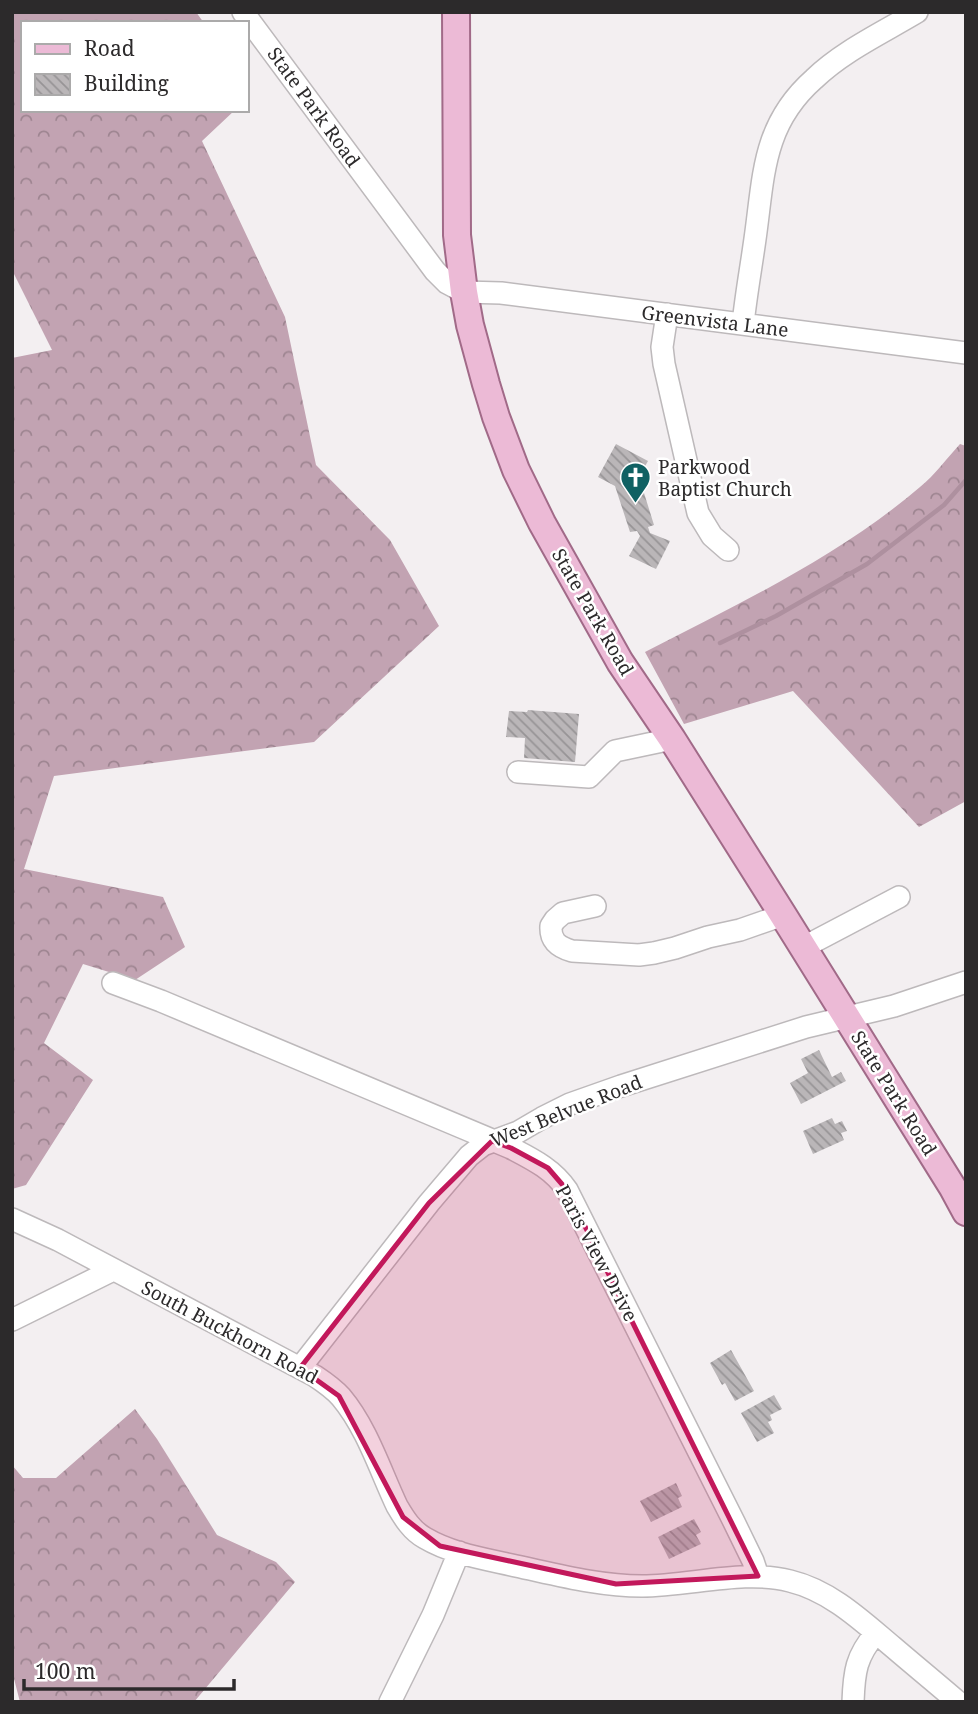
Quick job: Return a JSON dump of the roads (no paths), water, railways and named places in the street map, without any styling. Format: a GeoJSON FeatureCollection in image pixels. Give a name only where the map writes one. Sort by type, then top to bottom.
{"type":"FeatureCollection","features":[{"type":"Feature","properties":{"kind":"main road"},"geometry":{"type":"LineString","coordinates":[[456,12],[457,235],[464,292]]}},
{"type":"Feature","properties":{"kind":"main road","name":"State Park Road"},"geometry":{"type":"LineString","coordinates":[[464,292],[470,325],[496,417],[516,470],[542,523],[620,662],[804,947],[966,1212]]}},
{"type":"Feature","properties":{"kind":"street","name":"State Park Road"},"geometry":{"type":"LineString","coordinates":[[243,12],[435,271],[447,283],[464,292]]}},
{"type":"Feature","properties":{"kind":"street"},"geometry":{"type":"LineString","coordinates":[[743,324],[766,158],[784,115],[804,89],[823,71],[917,12]]}},
{"type":"Feature","properties":{"kind":"street","name":"Greenvista Lane"},"geometry":{"type":"LineString","coordinates":[[464,292],[501,293],[965,349]]}},
{"type":"Feature","properties":{"kind":"street"},"geometry":{"type":"LineString","coordinates":[[667,314],[662,347],[664,365],[698,513],[712,536],[728,550]]}},
{"type":"Feature","properties":{"kind":"street"},"geometry":{"type":"LineString","coordinates":[[518,772],[589,777],[615,751],[672,739]]}},
{"type":"Feature","properties":{"kind":"street"},"geometry":{"type":"LineString","coordinates":[[804,947],[899,897]]}},
{"type":"Feature","properties":{"kind":"street"},"geometry":{"type":"LineString","coordinates":[[595,906],[558,915],[551,926],[554,942],[572,951],[639,955],[665,951],[783,915]]}},
{"type":"Feature","properties":{"kind":"street","name":"West Belvue Road"},"geometry":{"type":"LineString","coordinates":[[300,1368],[429,1203],[469,1156],[483,1145],[518,1132],[570,1104],[621,1086],[806,1027],[894,1006],[966,982]]}},
{"type":"Feature","properties":{"kind":"street","name":"Paris View Drive"},"geometry":{"type":"LineString","coordinates":[[113,983],[511,1148],[548,1168],[567,1190],[734,1522],[758,1576]]}},
{"type":"Feature","properties":{"kind":"street","name":"South Buckhorn Road"},"geometry":{"type":"LineString","coordinates":[[12,1219],[58,1240],[329,1386],[350,1409],[409,1525],[440,1546],[562,1576],[616,1584],[670,1585],[758,1576],[789,1581],[815,1590],[844,1607],[958,1702]]}},
{"type":"Feature","properties":{"kind":"street"},"geometry":{"type":"LineString","coordinates":[[12,1320],[113,1270]]}},
{"type":"Feature","properties":{"kind":"street"},"geometry":{"type":"LineString","coordinates":[[390,1702],[433,1615],[459,1552]]}},
{"type":"Feature","properties":{"kind":"street"},"geometry":{"type":"LineString","coordinates":[[853,1702],[859,1656],[876,1633]]}},
{"type":"Feature","properties":{"kind":"waterway"},"geometry":{"type":"LineString","coordinates":[[720,643],[776,616],[867,564],[944,505],[966,480]]}},
{"type":"Feature","properties":{"kind":"place","name":"Parkwood Baptist Church"},"geometry":{"type":"Point","coordinates":[635,505]}}]}
